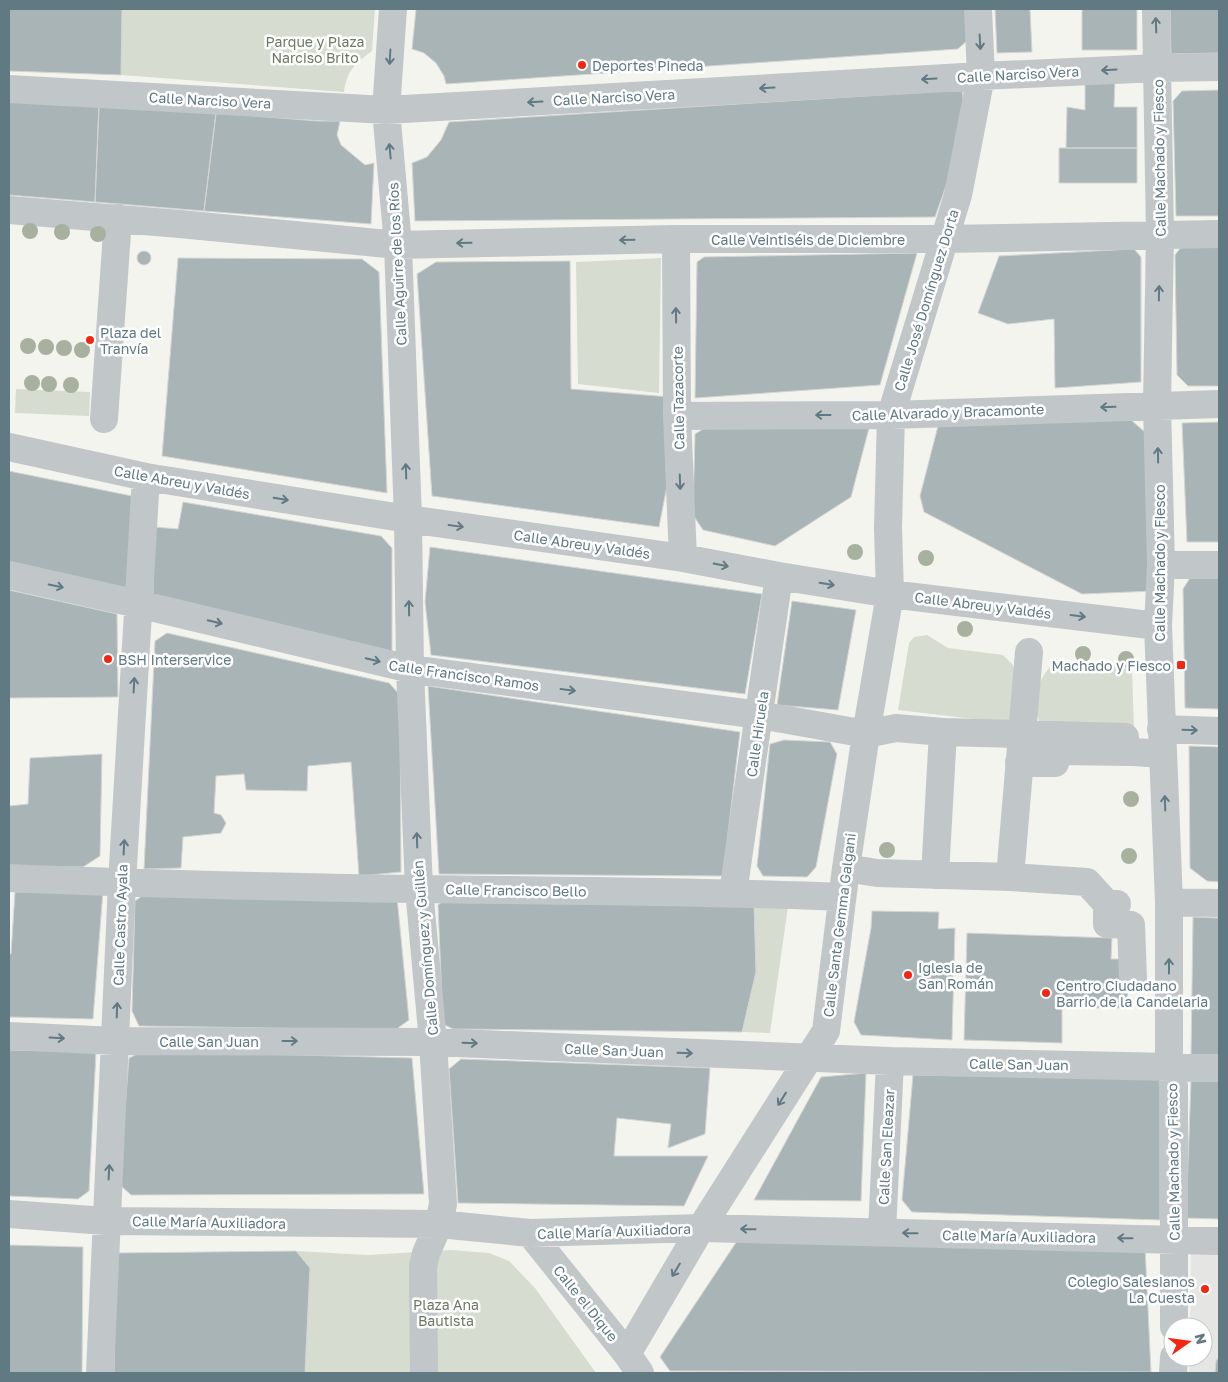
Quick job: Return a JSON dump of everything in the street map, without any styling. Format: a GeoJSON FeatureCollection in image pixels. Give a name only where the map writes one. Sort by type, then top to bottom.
{"type":"FeatureCollection","features":[{"type":"Feature","properties":{"kind":"street","name":"Calle Aguirre de los Ríos"},"geometry":{"type":"LineString","coordinates":[[393,9],[386,110],[398,245],[408,519]]}},
{"type":"Feature","properties":{"kind":"street","name":"Calle José Domínguez Dorta"},"geometry":{"type":"LineString","coordinates":[[890,594],[888,528],[891,415],[958,195],[982,76],[978,9]]}},
{"type":"Feature","properties":{"kind":"street","name":"Calle Machado y Fiesco"},"geometry":{"type":"LineString","coordinates":[[1156,9],[1160,234],[1156,405],[1161,565],[1158,626],[1169,902],[1169,1067],[1174,1086],[1174,1317]]}},
{"type":"Feature","properties":{"kind":"street","name":"Calle Narciso Vera"},"geometry":{"type":"LineString","coordinates":[[9,89],[386,110],[982,76],[1219,67]]}},
{"type":"Feature","properties":{"kind":"street","name":"Calle Veintiséis de Diciembre"},"geometry":{"type":"LineString","coordinates":[[9,210],[118,218],[398,245],[676,239],[1219,234]]}},
{"type":"Feature","properties":{"kind":"street"},"geometry":{"type":"LineString","coordinates":[[104,419],[118,218]]}},
{"type":"Feature","properties":{"kind":"street","name":"Calle Tazacorte"},"geometry":{"type":"LineString","coordinates":[[676,239],[677,416],[683,558]]}},
{"type":"Feature","properties":{"kind":"street","name":"Calle Alvarado y Bracamonte"},"geometry":{"type":"LineString","coordinates":[[677,416],[891,415],[1219,404]]}},
{"type":"Feature","properties":{"kind":"street","name":"Calle Abreu y Valdés"},"geometry":{"type":"LineString","coordinates":[[9,447],[146,477],[408,519],[683,558],[890,594],[1158,626]]}},
{"type":"Feature","properties":{"kind":"street","name":"Calle Castro Ayala"},"geometry":{"type":"LineString","coordinates":[[100,1373],[122,883],[146,477]]}},
{"type":"Feature","properties":{"kind":"street","name":"Calle Domínguez y Guillén"},"geometry":{"type":"LineString","coordinates":[[408,519],[410,670],[419,889],[433,1042],[443,1204],[439,1224],[426,1253],[423,1267],[424,1373]]}},
{"type":"Feature","properties":{"kind":"street"},"geometry":{"type":"LineString","coordinates":[[1161,565],[1219,564]]}},
{"type":"Feature","properties":{"kind":"street","name":"Calle Francisco Ramos"},"geometry":{"type":"LineString","coordinates":[[9,575],[138,604],[410,670],[760,715],[866,734]]}},
{"type":"Feature","properties":{"kind":"street","name":"Calle Hiruela"},"geometry":{"type":"LineString","coordinates":[[733,893],[779,576]]}},
{"type":"Feature","properties":{"kind":"street","name":"Calle Santa Gemma Galgani"},"geometry":{"type":"LineString","coordinates":[[633,1364],[701,1228],[826,1031],[846,868],[890,594]]}},
{"type":"Feature","properties":{"kind":"street"},"geometry":{"type":"LineString","coordinates":[[1010,877],[1030,652]]}},
{"type":"Feature","properties":{"kind":"street"},"geometry":{"type":"LineString","coordinates":[[866,734],[896,728],[942,732],[1125,737]]}},
{"type":"Feature","properties":{"kind":"street"},"geometry":{"type":"LineString","coordinates":[[1019,763],[1056,763],[1055,751],[1134,752],[1162,742],[1219,731]]}},
{"type":"Feature","properties":{"kind":"street"},"geometry":{"type":"LineString","coordinates":[[936,875],[942,732]]}},
{"type":"Feature","properties":{"kind":"street"},"geometry":{"type":"LineString","coordinates":[[846,868],[877,873],[1010,877],[1087,882],[1112,904],[1107,924],[1132,926],[1133,979]]}},
{"type":"Feature","properties":{"kind":"street","name":"Calle Francisco Bello"},"geometry":{"type":"LineString","coordinates":[[9,878],[122,883],[733,893],[842,897]]}},
{"type":"Feature","properties":{"kind":"street"},"geometry":{"type":"LineString","coordinates":[[1169,902],[1219,903]]}},
{"type":"Feature","properties":{"kind":"street","name":"Calle San Juan"},"geometry":{"type":"LineString","coordinates":[[9,1036],[116,1041],[433,1042],[890,1061],[1219,1068]]}},
{"type":"Feature","properties":{"kind":"street","name":"Calle San Eleazar"},"geometry":{"type":"LineString","coordinates":[[882,1232],[890,1061]]}},
{"type":"Feature","properties":{"kind":"street","name":"Calle María Auxiliadora"},"geometry":{"type":"LineString","coordinates":[[9,1214],[106,1220],[439,1224],[530,1233],[701,1228],[1219,1241]]}},
{"type":"Feature","properties":{"kind":"street","name":"Calle el Dique"},"geometry":{"type":"LineString","coordinates":[[530,1233],[633,1364]]}},
{"type":"Feature","properties":{"kind":"shaded area","name":"Colegio Salesianos La Cuesta"},"geometry":{"type":"Polygon","coordinates":[[[1191,1249],[1219,1251],[1219,1373],[1189,1373],[1189,1367],[1213,1367],[1213,1317],[1190,1317],[1191,1249]]]}},
{"type":"Feature","properties":{"kind":"green space","name":"Parque y Plaza Narciso Brito"},"geometry":{"type":"Polygon","coordinates":[[[122,9],[375,9],[372,51],[353,68],[347,78],[344,92],[121,75],[122,9]]]}},
{"type":"Feature","properties":{"kind":"green space"},"geometry":{"type":"Polygon","coordinates":[[[661,258],[659,393],[578,384],[576,262],[661,258]]]}},
{"type":"Feature","properties":{"kind":"green space"},"geometry":{"type":"Polygon","coordinates":[[[16,389],[90,392],[89,416],[15,413],[16,389]]]}},
{"type":"Feature","properties":{"kind":"green space"},"geometry":{"type":"Polygon","coordinates":[[[927,635],[948,648],[1003,655],[1013,665],[1017,673],[1015,721],[999,722],[898,710],[909,643],[914,637],[927,635]]]}},
{"type":"Feature","properties":{"kind":"green space"},"geometry":{"type":"Polygon","coordinates":[[[1057,663],[1132,667],[1134,731],[1039,721],[1036,705],[1038,688],[1045,673],[1057,663]]]}},
{"type":"Feature","properties":{"kind":"green space"},"geometry":{"type":"Polygon","coordinates":[[[754,903],[788,907],[770,1033],[742,1032],[756,972],[754,903]]]}},
{"type":"Feature","properties":{"kind":"green space","name":"Plaza Ana Bautista"},"geometry":{"type":"Polygon","coordinates":[[[451,1250],[489,1253],[509,1261],[535,1288],[596,1373],[305,1373],[310,1268],[296,1251],[367,1255],[451,1250]]]}},
{"type":"Feature","properties":{"kind":"building"},"geometry":{"type":"Polygon","coordinates":[[[9,9],[122,9],[121,75],[9,71],[9,9]]]}},
{"type":"Feature","properties":{"kind":"building"},"geometry":{"type":"Polygon","coordinates":[[[416,9],[970,9],[971,37],[958,49],[446,84],[444,76],[436,63],[424,53],[412,49],[416,9]]]}},
{"type":"Feature","properties":{"kind":"building"},"geometry":{"type":"Polygon","coordinates":[[[995,9],[1030,9],[1032,52],[997,53],[995,9]]]}},
{"type":"Feature","properties":{"kind":"building"},"geometry":{"type":"Polygon","coordinates":[[[1082,9],[1137,9],[1137,50],[1082,50],[1082,9]]]}},
{"type":"Feature","properties":{"kind":"building"},"geometry":{"type":"Polygon","coordinates":[[[1170,9],[1219,9],[1219,53],[1171,54],[1170,9]]]}},
{"type":"Feature","properties":{"kind":"building"},"geometry":{"type":"Polygon","coordinates":[[[1115,79],[1114,107],[1137,107],[1137,148],[1066,148],[1067,107],[1085,110],[1085,80],[1115,79]]]}},
{"type":"Feature","properties":{"kind":"building"},"geometry":{"type":"Polygon","coordinates":[[[962,90],[966,129],[935,217],[415,221],[412,163],[427,157],[441,140],[449,122],[962,90]]]}},
{"type":"Feature","properties":{"kind":"building"},"geometry":{"type":"Polygon","coordinates":[[[1219,90],[1219,216],[1176,216],[1173,101],[1182,91],[1219,90]]]}},
{"type":"Feature","properties":{"kind":"building"},"geometry":{"type":"Polygon","coordinates":[[[9,101],[99,105],[95,202],[9,195],[9,101]]]}},
{"type":"Feature","properties":{"kind":"building"},"geometry":{"type":"Polygon","coordinates":[[[99,105],[216,113],[204,211],[95,202],[99,105]]]}},
{"type":"Feature","properties":{"kind":"building"},"geometry":{"type":"Polygon","coordinates":[[[216,113],[340,121],[337,135],[341,145],[365,165],[374,163],[371,224],[204,211],[216,113]]]}},
{"type":"Feature","properties":{"kind":"building"},"geometry":{"type":"Polygon","coordinates":[[[1059,148],[1137,148],[1137,183],[1059,183],[1059,148]]]}},
{"type":"Feature","properties":{"kind":"building"},"geometry":{"type":"Polygon","coordinates":[[[1182,246],[1219,246],[1219,386],[1188,386],[1177,375],[1175,255],[1182,246]]]}},
{"type":"Feature","properties":{"kind":"building"},"geometry":{"type":"Polygon","coordinates":[[[1134,249],[1141,257],[1141,382],[1055,388],[1054,319],[1008,324],[978,313],[999,256],[1134,249]]]}},
{"type":"Feature","properties":{"kind":"building"},"geometry":{"type":"Polygon","coordinates":[[[144,251],[149,253],[151,258],[149,263],[144,265],[139,263],[137,258],[139,253],[144,251]]]}},
{"type":"Feature","properties":{"kind":"building"},"geometry":{"type":"Polygon","coordinates":[[[917,253],[880,385],[695,398],[697,262],[704,257],[917,253]]]}},
{"type":"Feature","properties":{"kind":"building"},"geometry":{"type":"Polygon","coordinates":[[[178,258],[362,259],[379,272],[387,493],[162,456],[178,258]]]}},
{"type":"Feature","properties":{"kind":"building"},"geometry":{"type":"Polygon","coordinates":[[[570,261],[571,389],[670,397],[673,455],[659,527],[432,496],[417,274],[436,262],[570,261]]]}},
{"type":"Feature","properties":{"kind":"building"},"geometry":{"type":"Polygon","coordinates":[[[1131,420],[1146,433],[1154,591],[1082,594],[924,512],[920,496],[938,426],[1131,420]]]}},
{"type":"Feature","properties":{"kind":"building"},"geometry":{"type":"Polygon","coordinates":[[[1219,422],[1219,542],[1187,542],[1182,423],[1219,422]]]}},
{"type":"Feature","properties":{"kind":"building"},"geometry":{"type":"Polygon","coordinates":[[[705,428],[869,428],[851,497],[775,546],[703,530],[693,515],[695,434],[705,428]]]}},
{"type":"Feature","properties":{"kind":"building"},"geometry":{"type":"Polygon","coordinates":[[[9,471],[132,496],[130,593],[9,567],[9,471]]]}},
{"type":"Feature","properties":{"kind":"building"},"geometry":{"type":"Polygon","coordinates":[[[183,502],[381,536],[392,548],[392,653],[153,595],[154,527],[178,529],[183,502]]]}},
{"type":"Feature","properties":{"kind":"building"},"geometry":{"type":"Polygon","coordinates":[[[430,547],[762,594],[745,694],[431,655],[425,602],[430,547]]]}},
{"type":"Feature","properties":{"kind":"building"},"geometry":{"type":"Polygon","coordinates":[[[1190,578],[1219,578],[1219,709],[1185,708],[1183,589],[1190,578]]]}},
{"type":"Feature","properties":{"kind":"building"},"geometry":{"type":"Polygon","coordinates":[[[9,590],[117,614],[118,697],[9,698],[9,590]]]}},
{"type":"Feature","properties":{"kind":"building"},"geometry":{"type":"Polygon","coordinates":[[[792,601],[856,610],[838,710],[777,705],[792,601]]]}},
{"type":"Feature","properties":{"kind":"building"},"geometry":{"type":"Polygon","coordinates":[[[167,633],[389,683],[400,695],[401,872],[359,876],[351,762],[308,766],[307,791],[246,790],[244,774],[216,776],[214,813],[221,815],[226,823],[221,833],[183,837],[181,868],[144,869],[155,641],[167,633]]]}},
{"type":"Feature","properties":{"kind":"building"},"geometry":{"type":"Polygon","coordinates":[[[428,686],[740,732],[723,876],[439,874],[428,686]]]}},
{"type":"Feature","properties":{"kind":"building"},"geometry":{"type":"Polygon","coordinates":[[[784,740],[830,742],[837,754],[816,867],[807,877],[763,876],[757,866],[770,744],[784,740]]]}},
{"type":"Feature","properties":{"kind":"building"},"geometry":{"type":"Polygon","coordinates":[[[1189,746],[1219,747],[1219,882],[1207,881],[1190,868],[1189,746]]]}},
{"type":"Feature","properties":{"kind":"building"},"geometry":{"type":"Polygon","coordinates":[[[102,754],[100,856],[83,867],[9,866],[9,806],[28,804],[30,758],[102,754]]]}},
{"type":"Feature","properties":{"kind":"building"},"geometry":{"type":"Polygon","coordinates":[[[103,891],[93,1019],[9,1017],[9,954],[11,954],[15,892],[103,891]]]}},
{"type":"Feature","properties":{"kind":"building"},"geometry":{"type":"Polygon","coordinates":[[[145,894],[397,897],[409,1020],[395,1030],[139,1026],[132,1011],[135,901],[145,894]]]}},
{"type":"Feature","properties":{"kind":"building"},"geometry":{"type":"Polygon","coordinates":[[[451,895],[754,903],[756,972],[742,1032],[453,1029],[443,1024],[438,905],[451,895]]]}},
{"type":"Feature","properties":{"kind":"building","name":"Iglesia de San Román"},"geometry":{"type":"Polygon","coordinates":[[[872,911],[939,912],[938,929],[955,928],[952,1040],[861,1035],[854,1022],[871,928],[872,911]]]}},
{"type":"Feature","properties":{"kind":"building"},"geometry":{"type":"Polygon","coordinates":[[[1193,917],[1219,918],[1219,1055],[1191,1055],[1193,917]]]}},
{"type":"Feature","properties":{"kind":"building","name":"Centro Ciudadano Barrio de la Candelaria"},"geometry":{"type":"Polygon","coordinates":[[[967,933],[1112,938],[1111,959],[1121,959],[1128,979],[1127,1008],[1062,1008],[1062,1043],[964,1040],[967,933]]]}},
{"type":"Feature","properties":{"kind":"building"},"geometry":{"type":"Polygon","coordinates":[[[9,1050],[96,1052],[89,1191],[78,1199],[9,1196],[9,1050]]]}},
{"type":"Feature","properties":{"kind":"building"},"geometry":{"type":"Polygon","coordinates":[[[144,1051],[412,1058],[424,1194],[131,1195],[119,1184],[129,1058],[144,1051]]]}},
{"type":"Feature","properties":{"kind":"building"},"geometry":{"type":"Polygon","coordinates":[[[461,1059],[710,1068],[705,1134],[668,1148],[671,1124],[617,1118],[614,1156],[708,1156],[684,1206],[458,1203],[449,1069],[461,1059]]]}},
{"type":"Feature","properties":{"kind":"building"},"geometry":{"type":"Polygon","coordinates":[[[866,1073],[861,1201],[754,1200],[821,1077],[866,1073]]]}},
{"type":"Feature","properties":{"kind":"building"},"geometry":{"type":"Polygon","coordinates":[[[913,1075],[1160,1079],[1160,1220],[912,1212],[902,1200],[913,1075]]]}},
{"type":"Feature","properties":{"kind":"building"},"geometry":{"type":"Polygon","coordinates":[[[1191,1081],[1219,1081],[1219,1219],[1186,1218],[1191,1081]]]}},
{"type":"Feature","properties":{"kind":"building"},"geometry":{"type":"Polygon","coordinates":[[[739,1238],[1145,1246],[1151,1372],[670,1371],[660,1357],[739,1238]]]}},
{"type":"Feature","properties":{"kind":"building"},"geometry":{"type":"Polygon","coordinates":[[[9,1245],[83,1247],[82,1373],[9,1373],[9,1245]]]}},
{"type":"Feature","properties":{"kind":"building"},"geometry":{"type":"Polygon","coordinates":[[[296,1251],[310,1268],[305,1373],[114,1373],[116,1253],[296,1251]]]}},
{"type":"Feature","properties":{"kind":"building"},"geometry":{"type":"Polygon","coordinates":[[[1219,1357],[1219,1373],[1215,1373],[1216,1361],[1219,1357]]]}},
{"type":"Feature","properties":{"kind":"place","name":"Deportes Pineda"},"geometry":{"type":"Point","coordinates":[582,65]}},
{"type":"Feature","properties":{"kind":"place","name":"Plaza del Tranvía"},"geometry":{"type":"Point","coordinates":[90,340]}},
{"type":"Feature","properties":{"kind":"place","name":"BSH Interservice"},"geometry":{"type":"Point","coordinates":[108,659]}},
{"type":"Feature","properties":{"kind":"place","name":"Machado y Fiesco"},"geometry":{"type":"Point","coordinates":[1181,665]}},
{"type":"Feature","properties":{"kind":"place","name":"Iglesia de San Román"},"geometry":{"type":"Point","coordinates":[908,975]}},
{"type":"Feature","properties":{"kind":"place","name":"Centro Ciudadano Barrio de la Candelaria"},"geometry":{"type":"Point","coordinates":[1046,993]}},
{"type":"Feature","properties":{"kind":"place","name":"Colegio Salesianos La Cuesta"},"geometry":{"type":"Point","coordinates":[1205,1289]}}]}
